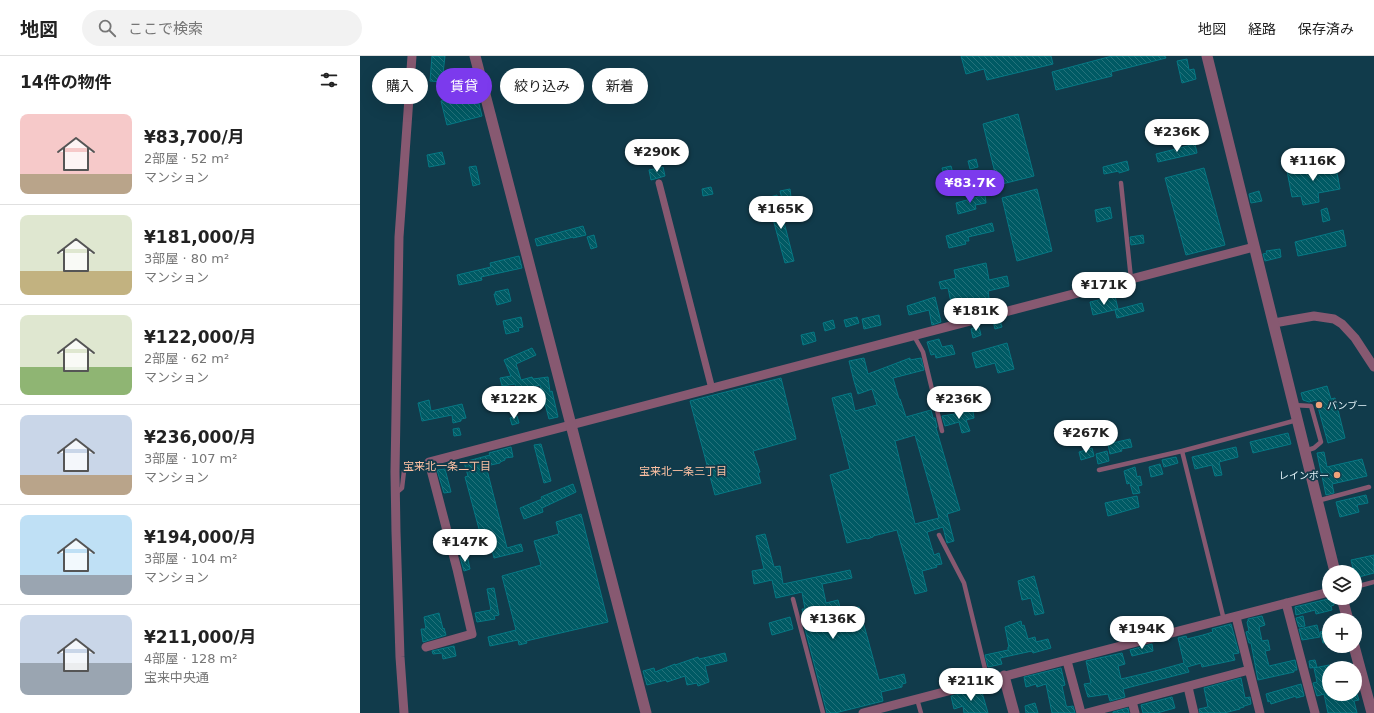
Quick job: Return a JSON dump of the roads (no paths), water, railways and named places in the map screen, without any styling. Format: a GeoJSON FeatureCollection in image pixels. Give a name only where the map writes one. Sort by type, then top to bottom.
{"type":"FeatureCollection","features":[{"type":"Feature","properties":{"kind":"street"},"geometry":{"type":"LineString","coordinates":[[404,713],[400,657],[395,494],[399,237],[412,56]]}},
{"type":"Feature","properties":{"kind":"street"},"geometry":{"type":"LineString","coordinates":[[475,56],[646,713]]}},
{"type":"Feature","properties":{"kind":"street"},"geometry":{"type":"LineString","coordinates":[[1207,56],[1333,565]]}},
{"type":"Feature","properties":{"kind":"street"},"geometry":{"type":"LineString","coordinates":[[659,182],[712,388]]}},
{"type":"Feature","properties":{"kind":"street"},"geometry":{"type":"LineString","coordinates":[[426,647],[472,634],[429,462],[1254,247]]}},
{"type":"Feature","properties":{"kind":"street"},"geometry":{"type":"LineString","coordinates":[[1274,323],[1314,316],[1334,319],[1342,324],[1355,338],[1374,367]]}},
{"type":"Feature","properties":{"kind":"street"},"geometry":{"type":"LineString","coordinates":[[863,713],[1322,594]]}},
{"type":"Feature","properties":{"kind":"street"},"geometry":{"type":"LineString","coordinates":[[1286,603],[1315,713]]}},
{"type":"Feature","properties":{"kind":"street"},"geometry":{"type":"LineString","coordinates":[[1236,617],[1260,713]]}},
{"type":"Feature","properties":{"kind":"street"},"geometry":{"type":"LineString","coordinates":[[1356,653],[1372,713]]}},
{"type":"Feature","properties":{"kind":"street"},"geometry":{"type":"LineString","coordinates":[[1068,660],[1081,713]]}},
{"type":"Feature","properties":{"kind":"street"},"geometry":{"type":"LineString","coordinates":[[1087,713],[1249,670]]}},
{"type":"Feature","properties":{"kind":"street"},"geometry":{"type":"LineString","coordinates":[[1004,676],[1014,713]]}},
{"type":"Feature","properties":{"kind":"street"},"geometry":{"type":"LineString","coordinates":[[1188,687],[1194,713]]}},
{"type":"Feature","properties":{"kind":"street"},"geometry":{"type":"LineString","coordinates":[[1132,701],[1134,713]]}},
{"type":"Feature","properties":{"kind":"lane"},"geometry":{"type":"LineString","coordinates":[[1121,183],[1131,279]]}},
{"type":"Feature","properties":{"kind":"lane"},"geometry":{"type":"LineString","coordinates":[[914,336],[923,352],[942,431]]}},
{"type":"Feature","properties":{"kind":"lane"},"geometry":{"type":"LineString","coordinates":[[1294,405],[1311,406],[1321,442],[1314,448],[1305,451]]}},
{"type":"Feature","properties":{"kind":"lane"},"geometry":{"type":"LineString","coordinates":[[1099,470],[1182,451],[1297,420]]}},
{"type":"Feature","properties":{"kind":"lane"},"geometry":{"type":"LineString","coordinates":[[1182,451],[1224,620]]}},
{"type":"Feature","properties":{"kind":"lane"},"geometry":{"type":"LineString","coordinates":[[395,494],[402,488],[404,471],[408,467],[429,462]]}},
{"type":"Feature","properties":{"kind":"lane"},"geometry":{"type":"LineString","coordinates":[[1317,501],[1369,487]]}},
{"type":"Feature","properties":{"kind":"lane"},"geometry":{"type":"LineString","coordinates":[[939,535],[964,582],[988,680]]}},
{"type":"Feature","properties":{"kind":"lane"},"geometry":{"type":"LineString","coordinates":[[1362,585],[1374,582]]}},
{"type":"Feature","properties":{"kind":"lane"},"geometry":{"type":"LineString","coordinates":[[793,599],[823,713]]}},
{"type":"Feature","properties":{"kind":"lane"},"geometry":{"type":"LineString","coordinates":[[917,699],[921,713]]}},
{"type":"Feature","properties":{"kind":"place","name":"バンブー"},"geometry":{"type":"Point","coordinates":[1319,405]}},
{"type":"Feature","properties":{"kind":"place","name":"レインボー"},"geometry":{"type":"Point","coordinates":[1337,475]}},
{"type":"Feature","properties":{"kind":"district","name":"宝来北一条二丁目"},"geometry":{"type":"Point","coordinates":[447,466]}},
{"type":"Feature","properties":{"kind":"district","name":"宝来北一条三丁目"},"geometry":{"type":"Point","coordinates":[683,471]}}]}
